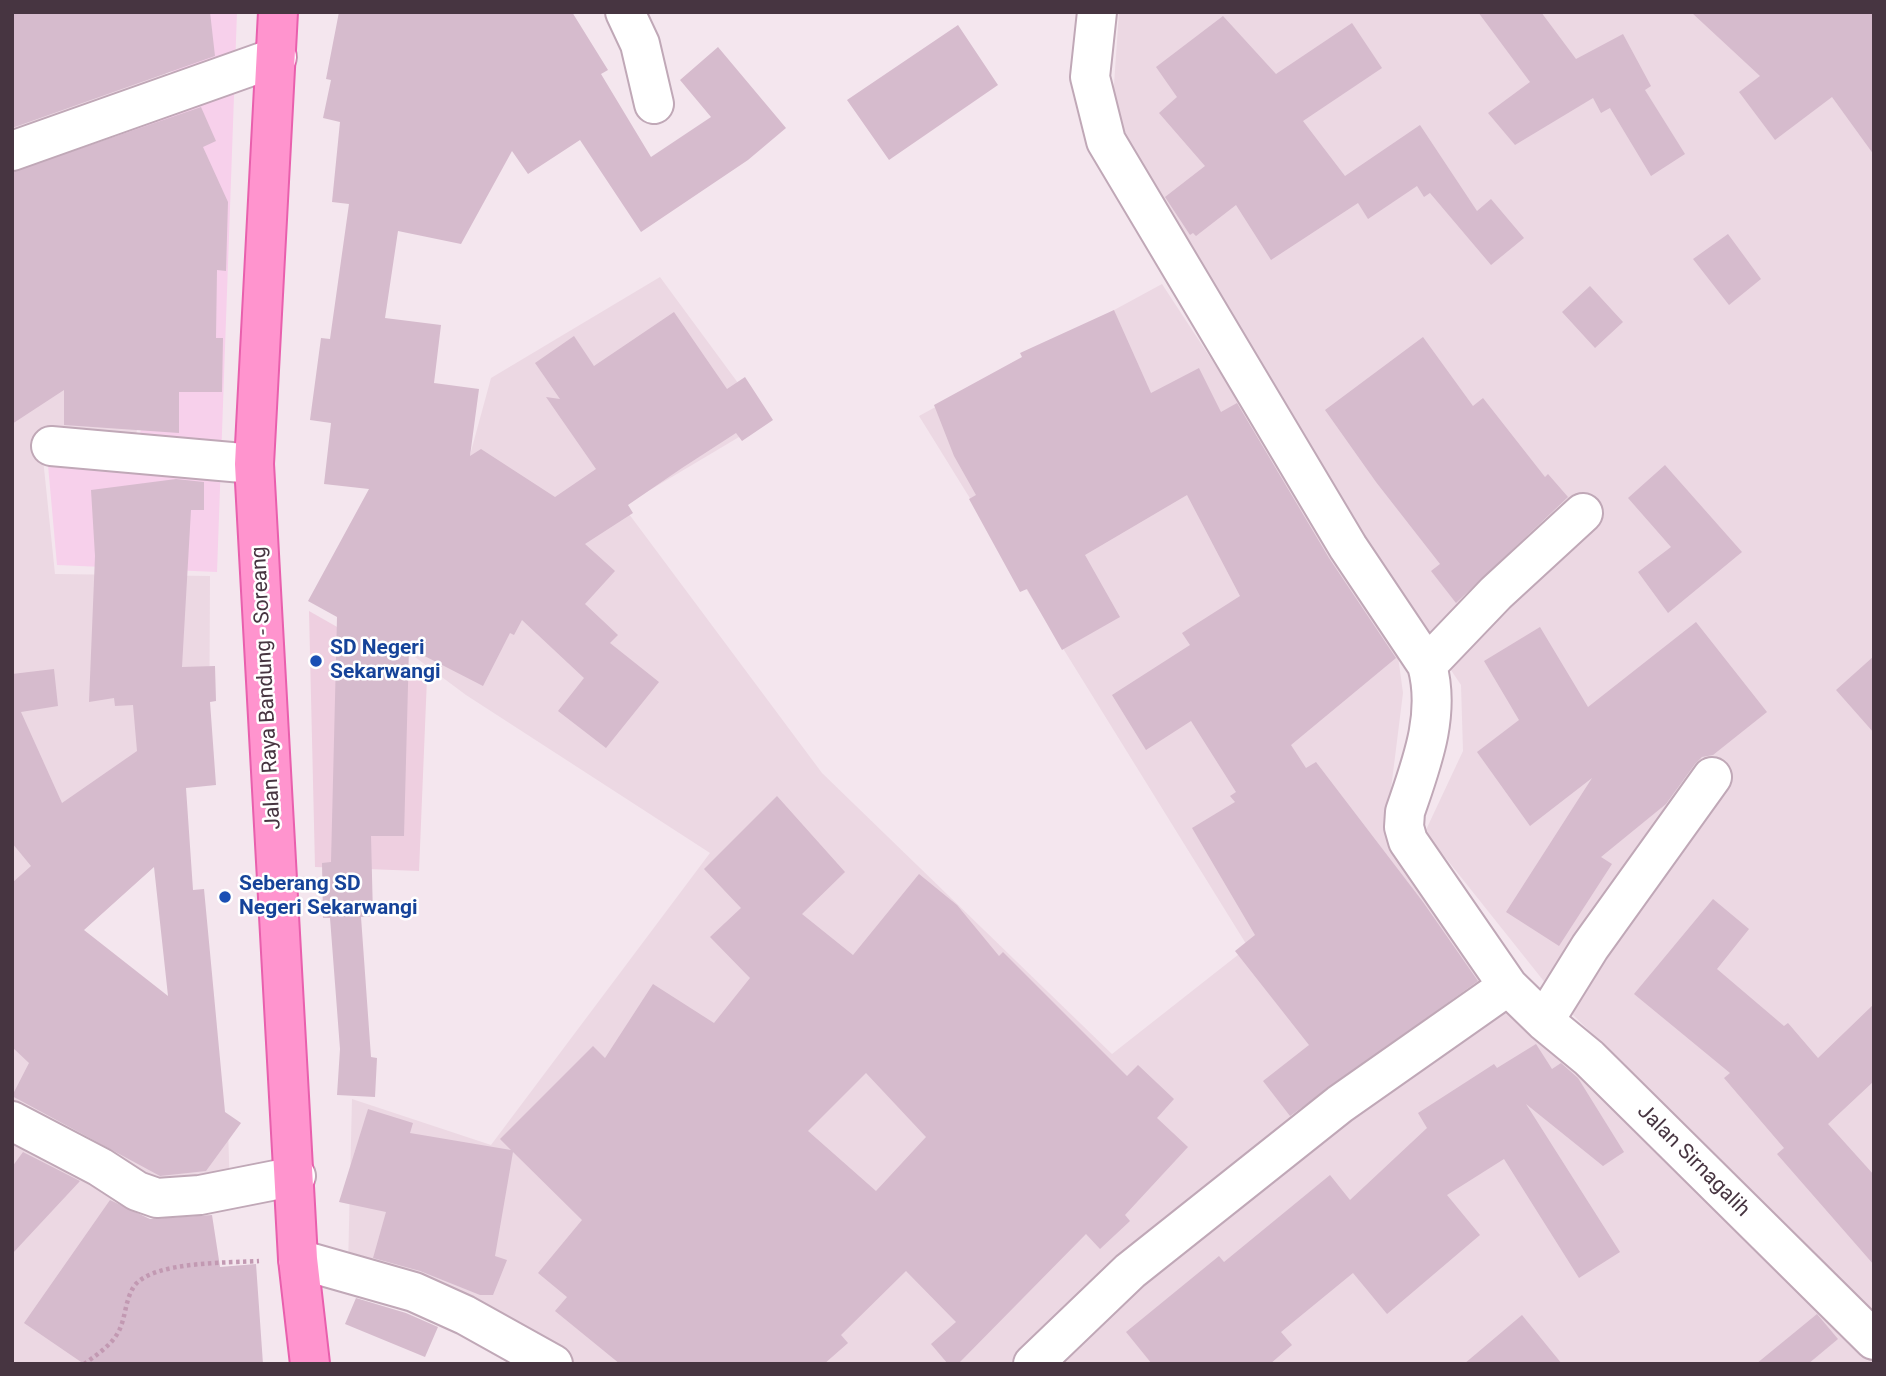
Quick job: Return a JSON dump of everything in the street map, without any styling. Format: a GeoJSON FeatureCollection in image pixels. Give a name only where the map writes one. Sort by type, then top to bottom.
{"type":"FeatureCollection","features":[{"type":"Feature","properties":{"kind":"main road","name":"Jalan Raya Bandung - Soreang"},"geometry":{"type":"LineString","coordinates":[[278,12],[254,464],[296,1176],[298,1259],[310,1364]]}},
{"type":"Feature","properties":{"kind":"street"},"geometry":{"type":"LineString","coordinates":[[625,12],[640,44],[654,104]]}},
{"type":"Feature","properties":{"kind":"street"},"geometry":{"type":"LineString","coordinates":[[1097,12],[1090,77],[1106,141],[1348,547],[1427,665],[1496,593],[1583,513]]}},
{"type":"Feature","properties":{"kind":"street"},"geometry":{"type":"LineString","coordinates":[[12,151],[277,57]]}},
{"type":"Feature","properties":{"kind":"street"},"geometry":{"type":"LineString","coordinates":[[51,446],[254,464]]}},
{"type":"Feature","properties":{"kind":"street","name":"Jalan Sirnagalih"},"geometry":{"type":"LineString","coordinates":[[1427,665],[1432,692],[1431,726],[1405,812],[1404,827],[1408,842],[1508,986],[1544,1021],[1589,1058],[1874,1340]]}},
{"type":"Feature","properties":{"kind":"street"},"geometry":{"type":"LineString","coordinates":[[1544,1021],[1590,947],[1712,777]]}},
{"type":"Feature","properties":{"kind":"street"},"geometry":{"type":"LineString","coordinates":[[1033,1364],[1140,1262],[1340,1104],[1508,986]]}},
{"type":"Feature","properties":{"kind":"street"},"geometry":{"type":"LineString","coordinates":[[12,1121],[100,1167],[137,1191],[157,1198],[200,1195],[296,1176]]}},
{"type":"Feature","properties":{"kind":"street"},"geometry":{"type":"LineString","coordinates":[[298,1259],[414,1292],[465,1315],[553,1364]]}},
{"type":"Feature","properties":{"kind":"path"},"geometry":{"type":"LineString","coordinates":[[84,1364],[116,1337],[129,1296],[135,1285],[149,1274],[191,1266],[298,1259]]}},
{"type":"Feature","properties":{"kind":"shaded area"},"geometry":{"type":"Polygon","coordinates":[[[12,12],[164,22],[167,95],[109,124],[137,189],[153,338],[132,458],[42,449],[55,574],[210,576],[209,764],[21,924],[228,1126],[230,1195],[137,1209],[125,1364],[12,1364],[12,12]]]}},
{"type":"Feature","properties":{"kind":"shaded area"},"geometry":{"type":"Polygon","coordinates":[[[199,12],[237,12],[217,572],[57,565],[47,454],[136,462],[155,332],[142,188],[115,127],[172,97],[171,27],[199,12]]]}},
{"type":"Feature","properties":{"kind":"shaded area"},"geometry":{"type":"Polygon","coordinates":[[[1119,12],[1874,12],[1874,1314],[1562,1004],[1425,832],[1463,751],[1461,685],[1412,612],[1265,374],[1155,223],[1113,99],[1119,12]]]}},
{"type":"Feature","properties":{"kind":"shaded area"},"geometry":{"type":"Polygon","coordinates":[[[660,277],[766,421],[623,506],[822,773],[1112,1054],[1248,947],[919,416],[1162,284],[1396,641],[1403,693],[1389,805],[1408,852],[1874,1357],[1874,1364],[561,1364],[348,1267],[352,1099],[491,1145],[710,853],[466,695],[415,657],[491,378],[660,277]]]}},
{"type":"Feature","properties":{"kind":"shaded area"},"geometry":{"type":"Polygon","coordinates":[[[309,611],[427,678],[419,871],[315,867],[309,611]]]}},
{"type":"Feature","properties":{"kind":"building"},"geometry":{"type":"Polygon","coordinates":[[[12,12],[210,12],[215,56],[12,128],[12,12]]]}},
{"type":"Feature","properties":{"kind":"building"},"geometry":{"type":"Polygon","coordinates":[[[339,12],[572,12],[608,70],[601,74],[651,157],[711,117],[680,80],[718,47],[786,128],[748,160],[641,232],[580,140],[528,174],[512,151],[461,244],[398,231],[385,318],[441,325],[434,383],[479,389],[470,456],[481,449],[555,497],[596,469],[546,397],[560,399],[535,363],[574,336],[594,366],[674,312],[727,389],[745,377],[773,420],[742,441],[736,433],[682,468],[628,505],[633,513],[585,544],[615,571],[585,604],[618,635],[610,643],[659,682],[606,748],[558,711],[584,678],[522,620],[514,635],[510,633],[483,686],[409,648],[404,836],[371,836],[373,916],[361,917],[371,1057],[377,1058],[375,1097],[337,1095],[340,1049],[330,918],[323,918],[322,863],[331,862],[337,617],[308,601],[369,489],[324,484],[331,423],[310,420],[321,338],[330,339],[349,204],[332,202],[340,122],[323,118],[331,80],[326,79],[339,12]]]}},
{"type":"Feature","properties":{"kind":"building"},"geometry":{"type":"Polygon","coordinates":[[[1478,12],[1541,12],[1576,59],[1623,34],[1651,86],[1645,90],[1685,154],[1651,176],[1610,108],[1601,113],[1593,98],[1515,145],[1488,113],[1530,82],[1478,12]]]}},
{"type":"Feature","properties":{"kind":"building"},"geometry":{"type":"Polygon","coordinates":[[[1691,12],[1874,12],[1874,155],[1832,97],[1775,140],[1739,92],[1760,76],[1691,12]]]}},
{"type":"Feature","properties":{"kind":"building"},"geometry":{"type":"Polygon","coordinates":[[[1223,16],[1276,74],[1352,23],[1382,68],[1303,121],[1345,176],[1420,125],[1477,211],[1491,199],[1524,238],[1491,265],[1430,193],[1424,197],[1417,186],[1368,219],[1358,203],[1271,260],[1236,205],[1196,236],[1193,233],[1190,235],[1165,197],[1205,166],[1159,113],[1177,97],[1156,67],[1223,16]]]}},
{"type":"Feature","properties":{"kind":"building"},"geometry":{"type":"Polygon","coordinates":[[[958,25],[998,85],[889,160],[847,100],[958,25]]]}},
{"type":"Feature","properties":{"kind":"building"},"geometry":{"type":"Polygon","coordinates":[[[201,107],[216,141],[203,147],[228,202],[226,271],[217,270],[216,338],[223,338],[222,392],[179,392],[179,433],[64,425],[64,390],[12,424],[12,172],[201,107]]]}},
{"type":"Feature","properties":{"kind":"building"},"geometry":{"type":"Polygon","coordinates":[[[1728,234],[1761,279],[1729,305],[1693,259],[1728,234]]]}},
{"type":"Feature","properties":{"kind":"building"},"geometry":{"type":"Polygon","coordinates":[[[1590,286],[1623,322],[1595,348],[1562,312],[1590,286]]]}},
{"type":"Feature","properties":{"kind":"building"},"geometry":{"type":"Polygon","coordinates":[[[1114,310],[1151,393],[1199,368],[1221,412],[1237,403],[1329,558],[1396,658],[1291,745],[1306,768],[1316,762],[1423,902],[1478,981],[1290,1116],[1263,1081],[1309,1045],[1235,951],[1255,935],[1192,828],[1235,802],[1230,796],[1236,792],[1191,721],[1146,750],[1112,695],[1190,645],[1182,633],[1240,596],[1187,495],[1085,555],[1120,617],[1062,650],[1027,589],[1020,592],[969,499],[976,495],[954,456],[934,405],[1022,357],[1020,353],[1114,310]]]}},
{"type":"Feature","properties":{"kind":"building"},"geometry":{"type":"Polygon","coordinates":[[[1423,337],[1473,406],[1483,398],[1545,477],[1548,474],[1568,497],[1456,603],[1431,571],[1440,564],[1376,482],[1325,410],[1423,337]]]}},
{"type":"Feature","properties":{"kind":"building"},"geometry":{"type":"Polygon","coordinates":[[[1665,465],[1742,552],[1668,613],[1638,572],[1671,547],[1628,498],[1665,465]]]}},
{"type":"Feature","properties":{"kind":"building"},"geometry":{"type":"Polygon","coordinates":[[[176,479],[204,482],[204,510],[191,510],[182,667],[215,666],[216,701],[210,702],[216,785],[186,788],[193,890],[204,889],[225,1112],[241,1123],[206,1171],[160,1176],[12,1096],[29,1063],[12,1047],[12,883],[31,866],[12,843],[12,674],[54,669],[58,706],[21,712],[62,803],[137,751],[133,705],[115,706],[114,698],[89,702],[95,556],[91,490],[176,479]],[[154,867],[84,930],[168,996],[154,867]]]}},
{"type":"Feature","properties":{"kind":"building"},"geometry":{"type":"Polygon","coordinates":[[[1696,622],[1767,712],[1713,755],[1702,757],[1666,804],[1601,857],[1612,864],[1559,946],[1506,912],[1592,778],[1530,826],[1477,752],[1519,720],[1484,661],[1540,627],[1588,707],[1696,622]]]}},
{"type":"Feature","properties":{"kind":"building"},"geometry":{"type":"Polygon","coordinates":[[[1874,656],[1874,733],[1836,690],[1874,656]]]}},
{"type":"Feature","properties":{"kind":"building"},"geometry":{"type":"Polygon","coordinates":[[[777,796],[845,872],[802,914],[853,955],[919,874],[957,905],[999,956],[1003,952],[1127,1076],[1138,1065],[1174,1099],[1157,1118],[1188,1147],[1125,1215],[1130,1221],[1100,1249],[1086,1234],[958,1364],[948,1364],[931,1344],[956,1322],[906,1271],[841,1335],[848,1343],[824,1364],[620,1364],[555,1311],[567,1297],[538,1273],[582,1220],[513,1152],[495,1256],[507,1260],[493,1295],[480,1295],[420,1271],[373,1258],[386,1212],[339,1202],[368,1109],[413,1123],[410,1133],[511,1150],[500,1139],[593,1046],[605,1058],[653,984],[714,1023],[750,978],[710,937],[741,908],[704,869],[777,796]],[[866,1073],[808,1131],[876,1191],[926,1137],[866,1073]]]}},
{"type":"Feature","properties":{"kind":"building"},"geometry":{"type":"Polygon","coordinates":[[[1713,899],[1749,929],[1717,969],[1784,1026],[1788,1023],[1818,1058],[1874,1004],[1874,1081],[1828,1124],[1874,1175],[1874,1265],[1777,1154],[1784,1148],[1724,1078],[1730,1073],[1634,994],[1713,899]]]}},
{"type":"Feature","properties":{"kind":"building"},"geometry":{"type":"Polygon","coordinates":[[[1536,1044],[1552,1069],[1561,1063],[1578,1078],[1624,1152],[1603,1166],[1526,1104],[1620,1252],[1579,1278],[1504,1159],[1447,1195],[1480,1235],[1387,1314],[1353,1273],[1281,1332],[1292,1345],[1270,1364],[1152,1364],[1126,1332],[1219,1256],[1224,1262],[1330,1175],[1350,1200],[1427,1128],[1418,1113],[1494,1064],[1497,1068],[1536,1044]]]}},
{"type":"Feature","properties":{"kind":"building"},"geometry":{"type":"Polygon","coordinates":[[[23,1152],[80,1181],[12,1254],[12,1167],[23,1152]]]}},
{"type":"Feature","properties":{"kind":"building"},"geometry":{"type":"Polygon","coordinates":[[[110,1200],[150,1219],[212,1215],[220,1267],[256,1264],[263,1364],[84,1364],[24,1323],[110,1200]]]}},
{"type":"Feature","properties":{"kind":"building"},"geometry":{"type":"Polygon","coordinates":[[[356,1298],[406,1313],[438,1327],[425,1357],[345,1324],[356,1298]]]}},
{"type":"Feature","properties":{"kind":"building"},"geometry":{"type":"Polygon","coordinates":[[[1817,1314],[1838,1339],[1808,1364],[1756,1364],[1817,1314]]]}},
{"type":"Feature","properties":{"kind":"building"},"geometry":{"type":"Polygon","coordinates":[[[1522,1315],[1562,1364],[1464,1364],[1522,1315]]]}},
{"type":"Feature","properties":{"kind":"place","name":"SD Negeri Sekarwangi"},"geometry":{"type":"Point","coordinates":[316,661]}},
{"type":"Feature","properties":{"kind":"place","name":"Seberang SD Negeri Sekarwangi"},"geometry":{"type":"Point","coordinates":[225,897]}}]}
